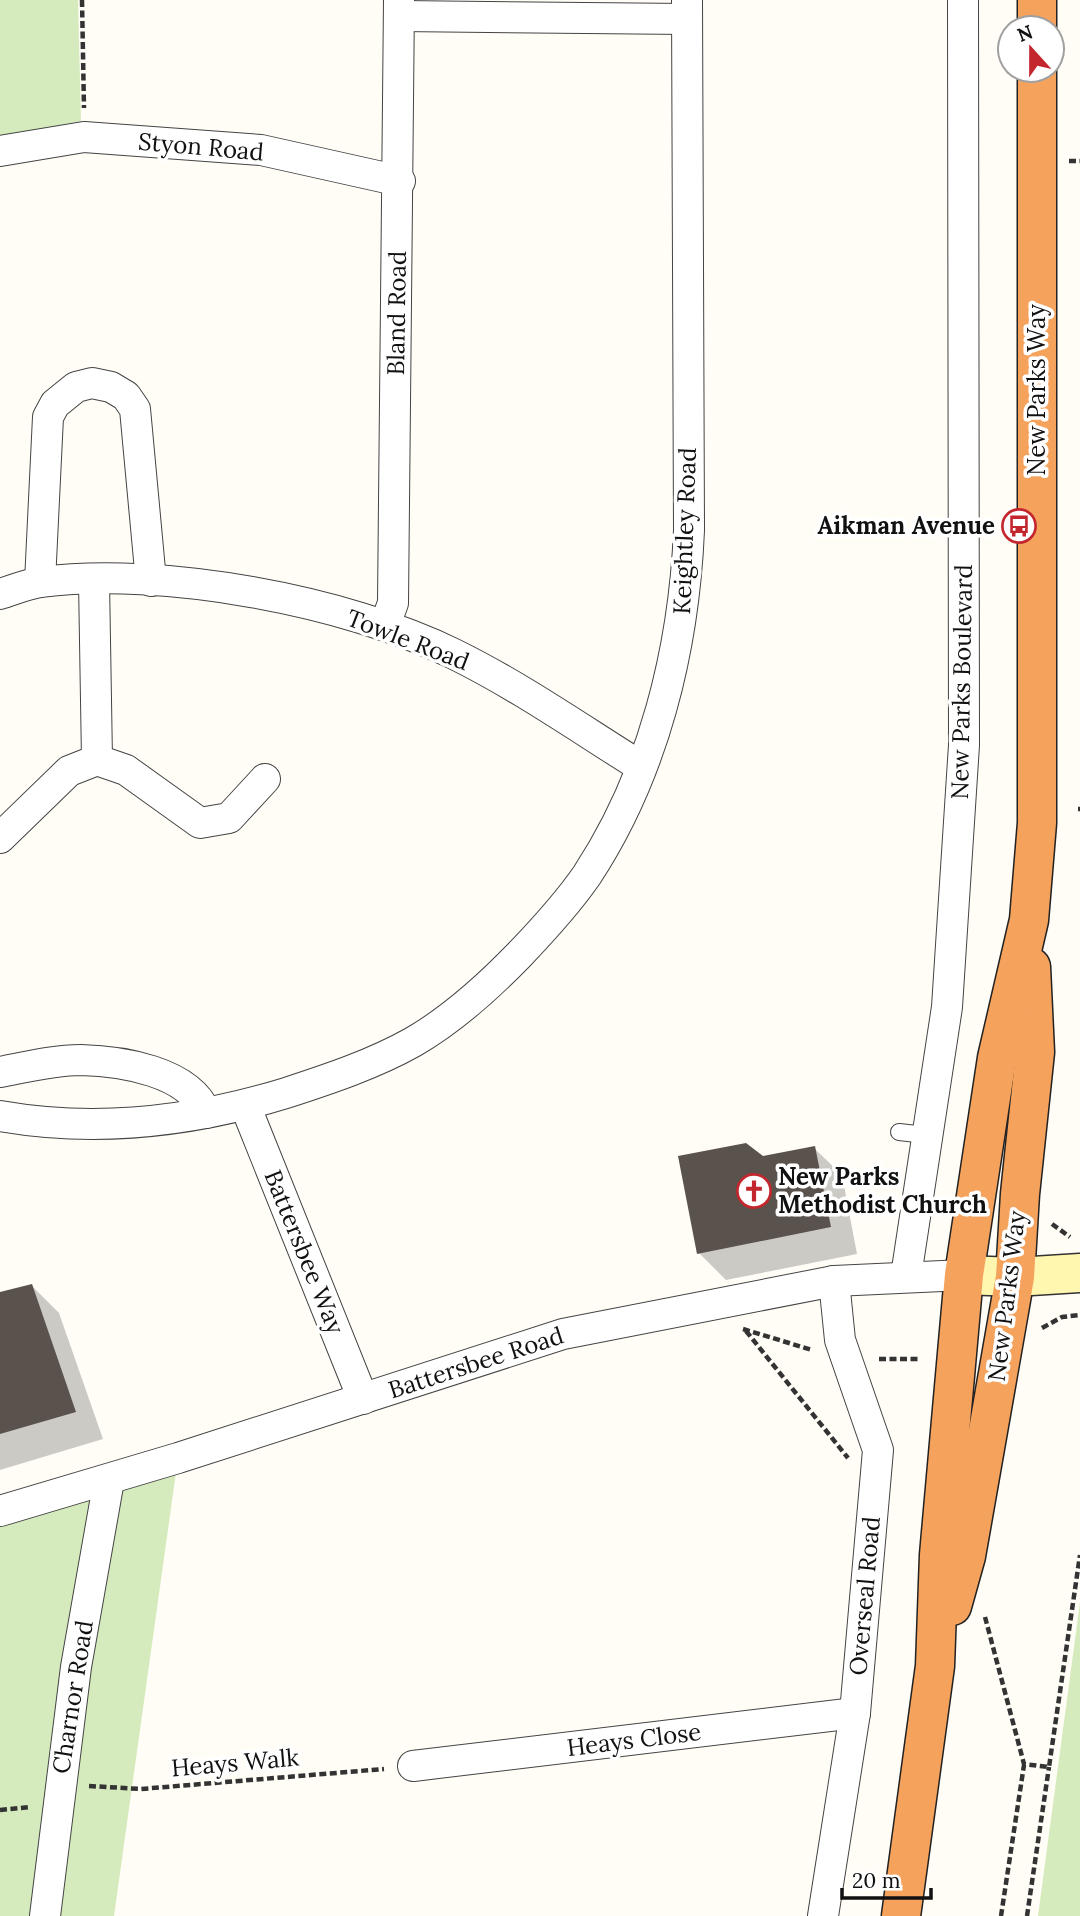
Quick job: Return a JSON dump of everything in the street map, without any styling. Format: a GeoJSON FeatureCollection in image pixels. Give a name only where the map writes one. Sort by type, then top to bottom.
{"type":"FeatureCollection","features":[{"type":"Feature","properties":{"kind":"highway","name":"New Parks Way"},"geometry":{"type":"LineString","coordinates":[[935,1666],[966,1556],[1015,1277],[1020,1194],[1035,1052],[1029,920],[1037,823],[1037,84]]}},
{"type":"Feature","properties":{"kind":"highway","name":"New Parks Way"},"geometry":{"type":"LineString","coordinates":[[901,1916],[935,1666],[939,1555],[964,1275],[997,1058],[1029,920]]}},
{"type":"Feature","properties":{"kind":"street","name":"New Parks Boulevard"},"geometry":{"type":"LineString","coordinates":[[906,1276],[912,1134],[947,1007],[964,745],[963,0]]}},
{"type":"Feature","properties":{"kind":"street"},"geometry":{"type":"LineString","coordinates":[[400,8],[687,9]]}},
{"type":"Feature","properties":{"kind":"street","name":"Bland Road"},"geometry":{"type":"LineString","coordinates":[[385,625],[393,603],[400,8]]}},
{"type":"Feature","properties":{"kind":"street","name":"Keightley Road"},"geometry":{"type":"LineString","coordinates":[[0,1116],[47,1124],[83,1126],[167,1121],[245,1105],[362,1066],[413,1042],[467,1006],[550,923],[586,875],[618,820],[640,766],[675,655],[687,573],[687,9]]}},
{"type":"Feature","properties":{"kind":"street","name":"Styon Road"},"geometry":{"type":"LineString","coordinates":[[0,151],[84,137],[261,150],[400,181]]}},
{"type":"Feature","properties":{"kind":"street"},"geometry":{"type":"LineString","coordinates":[[40,582],[48,417],[64,393],[92,383],[111,387],[126,396],[135,409],[151,580]]}},
{"type":"Feature","properties":{"kind":"street","name":"Towle Road"},"geometry":{"type":"LineString","coordinates":[[0,594],[40,582],[151,580],[254,593],[385,625],[453,653],[518,689],[640,766]]}},
{"type":"Feature","properties":{"kind":"street"},"geometry":{"type":"LineString","coordinates":[[94,581],[97,760]]}},
{"type":"Feature","properties":{"kind":"street"},"geometry":{"type":"LineString","coordinates":[[0,838],[69,771],[97,760],[126,770],[188,818],[200,823],[229,818],[265,779]]}},
{"type":"Feature","properties":{"kind":"street"},"geometry":{"type":"LineString","coordinates":[[0,1072],[79,1060],[136,1068],[188,1089],[201,1101],[206,1113]]}},
{"type":"Feature","properties":{"kind":"street","name":"Battersbee Way"},"geometry":{"type":"LineString","coordinates":[[245,1105],[363,1398]]}},
{"type":"Feature","properties":{"kind":"street"},"geometry":{"type":"LineString","coordinates":[[964,1275],[1015,1277],[1080,1273]]}},
{"type":"Feature","properties":{"kind":"street","name":"Battersbee Road"},"geometry":{"type":"LineString","coordinates":[[0,1511],[109,1480],[564,1334],[704,1304],[834,1281],[964,1275]]}},
{"type":"Feature","properties":{"kind":"street","name":"Overseal Road"},"geometry":{"type":"LineString","coordinates":[[823,1916],[855,1713],[878,1450],[840,1340],[834,1281]]}},
{"type":"Feature","properties":{"kind":"street","name":"Charnor Road"},"geometry":{"type":"LineString","coordinates":[[46,1916],[76,1667],[109,1480]]}},
{"type":"Feature","properties":{"kind":"street","name":"Heays Close"},"geometry":{"type":"LineString","coordinates":[[413,1766],[855,1713]]}},
{"type":"Feature","properties":{"kind":"path"},"geometry":{"type":"LineString","coordinates":[[82,0],[84,137]]}},
{"type":"Feature","properties":{"kind":"path"},"geometry":{"type":"LineString","coordinates":[[704,1304],[745,1330],[847,1360],[920,1359]]}},
{"type":"Feature","properties":{"kind":"path"},"geometry":{"type":"LineString","coordinates":[[745,1330],[874,1490]]}},
{"type":"Feature","properties":{"kind":"path"},"geometry":{"type":"LineString","coordinates":[[1001,1916],[1024,1764]]}},
{"type":"Feature","properties":{"kind":"path","name":"Heays Walk"},"geometry":{"type":"LineString","coordinates":[[60,1784],[141,1789],[413,1766]]}},
{"type":"Feature","properties":{"kind":"path"},"geometry":{"type":"LineString","coordinates":[[1027,1916],[1049,1767]]}},
{"type":"Feature","properties":{"kind":"green space"},"geometry":{"type":"Polygon","coordinates":[[[0,0],[78,0],[81,121],[0,137],[0,0]]]}},
{"type":"Feature","properties":{"kind":"green space"},"geometry":{"type":"Polygon","coordinates":[[[178,1458],[114,1916],[0,1916],[0,1511],[178,1458]]]}},
{"type":"Feature","properties":{"kind":"green space"},"geometry":{"type":"Polygon","coordinates":[[[1080,1602],[1080,1916],[1038,1916],[1080,1602]]]}},
{"type":"Feature","properties":{"kind":"building","name":"New Parks Methodist Church"},"geometry":{"type":"Polygon","coordinates":[[[746,1143],[763,1156],[815,1146],[831,1227],[697,1254],[678,1156],[746,1143]]]}},
{"type":"Feature","properties":{"kind":"building"},"geometry":{"type":"Polygon","coordinates":[[[32,1284],[76,1412],[0,1434],[0,1292],[32,1284]]]}},
{"type":"Feature","properties":{"kind":"place","name":"Aikman Avenue"},"geometry":{"type":"Point","coordinates":[1019,526]}},
{"type":"Feature","properties":{"kind":"place","name":"New Parks Methodist Church"},"geometry":{"type":"Point","coordinates":[754,1191]}}]}
